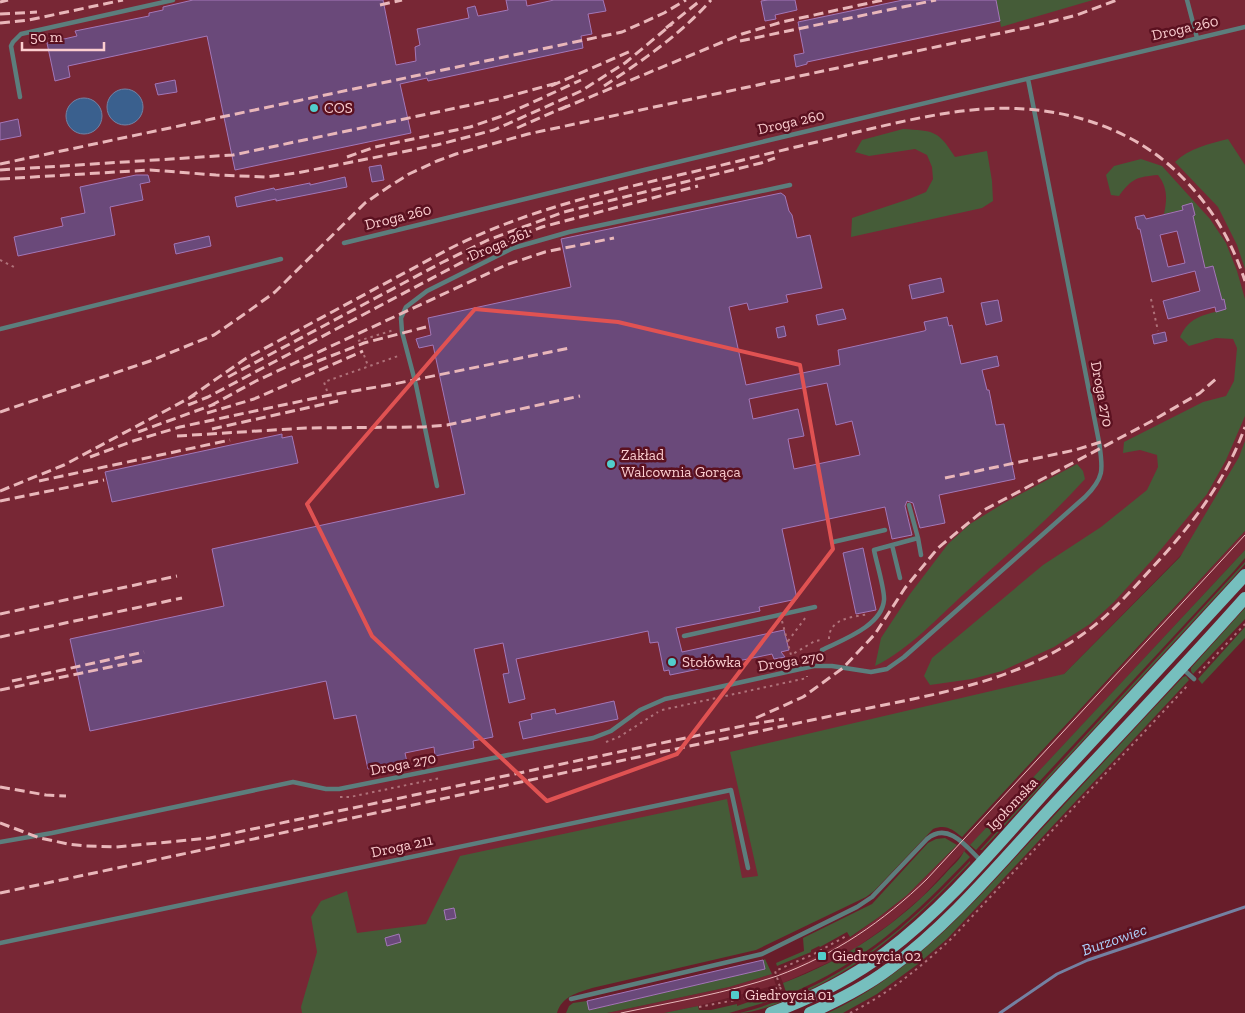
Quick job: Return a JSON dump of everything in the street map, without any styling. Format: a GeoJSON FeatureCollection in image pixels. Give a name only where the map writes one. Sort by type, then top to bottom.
{"type":"FeatureCollection","features":[{"type":"Feature","properties":{"kind":"main road","name":"Igołomska"},"geometry":{"type":"LineString","coordinates":[[771,1013],[818,994],[851,976],[884,954],[924,920],[981,861],[1245,575]]}},
{"type":"Feature","properties":{"kind":"main road","name":"Igołomska"},"geometry":{"type":"LineString","coordinates":[[810,1013],[852,993],[873,980],[929,937],[993,872],[1245,598]]}},
{"type":"Feature","properties":{"kind":"lane"},"geometry":{"type":"LineString","coordinates":[[20,97],[11,46],[21,34],[174,0]]}},
{"type":"Feature","properties":{"kind":"lane"},"geometry":{"type":"LineString","coordinates":[[1188,0],[1197,38]]}},
{"type":"Feature","properties":{"kind":"lane","name":"Droga 260"},"geometry":{"type":"LineString","coordinates":[[344,243],[1245,26]]}},
{"type":"Feature","properties":{"kind":"lane","name":"Droga 270"},"geometry":{"type":"LineString","coordinates":[[0,842],[52,833],[293,782],[326,789],[339,789],[565,744],[593,738],[611,731],[640,710],[665,699],[814,666],[832,666],[870,672],[887,669],[904,657],[1085,497],[1096,486],[1102,473],[1098,442],[1028,79]]}},
{"type":"Feature","properties":{"kind":"lane","name":"Droga 261"},"geometry":{"type":"LineString","coordinates":[[402,328],[401,318],[406,308],[428,291],[514,248],[569,232],[790,185]]}},
{"type":"Feature","properties":{"kind":"lane"},"geometry":{"type":"LineString","coordinates":[[0,329],[281,259]]}},
{"type":"Feature","properties":{"kind":"lane"},"geometry":{"type":"LineString","coordinates":[[402,328],[437,486]]}},
{"type":"Feature","properties":{"kind":"lane"},"geometry":{"type":"LineString","coordinates":[[909,505],[921,555]]}},
{"type":"Feature","properties":{"kind":"lane"},"geometry":{"type":"LineString","coordinates":[[833,542],[885,530]]}},
{"type":"Feature","properties":{"kind":"lane"},"geometry":{"type":"LineString","coordinates":[[822,650],[868,627],[878,615],[884,600],[874,550],[918,538]]}},
{"type":"Feature","properties":{"kind":"lane"},"geometry":{"type":"LineString","coordinates":[[892,545],[900,578]]}},
{"type":"Feature","properties":{"kind":"lane"},"geometry":{"type":"LineString","coordinates":[[684,636],[814,607]]}},
{"type":"Feature","properties":{"kind":"lane"},"geometry":{"type":"LineString","coordinates":[[1182,668],[1194,679]]}},
{"type":"Feature","properties":{"kind":"lane","name":"Droga 211"},"geometry":{"type":"LineString","coordinates":[[0,943],[731,790],[748,868]]}},
{"type":"Feature","properties":{"kind":"lane"},"geometry":{"type":"LineString","coordinates":[[571,999],[762,954],[857,907],[872,897],[928,838],[938,832],[947,832],[953,835],[981,861]]}},
{"type":"Feature","properties":{"kind":"path"},"geometry":{"type":"LineString","coordinates":[[0,260],[14,267]]}},
{"type":"Feature","properties":{"kind":"path"},"geometry":{"type":"LineString","coordinates":[[1151,299],[1158,331]]}},
{"type":"Feature","properties":{"kind":"path"},"geometry":{"type":"LineString","coordinates":[[358,341],[402,328]]}},
{"type":"Feature","properties":{"kind":"path"},"geometry":{"type":"LineString","coordinates":[[327,391],[324,382],[408,352]]}},
{"type":"Feature","properties":{"kind":"path"},"geometry":{"type":"LineString","coordinates":[[364,355],[368,366]]}},
{"type":"Feature","properties":{"kind":"path"},"geometry":{"type":"LineString","coordinates":[[788,641],[814,607]]}},
{"type":"Feature","properties":{"kind":"path"},"geometry":{"type":"LineString","coordinates":[[793,654],[815,641],[829,639],[832,626],[840,621],[874,613],[878,615]]}},
{"type":"Feature","properties":{"kind":"path"},"geometry":{"type":"LineString","coordinates":[[781,614],[791,655],[793,654],[796,660]]}},
{"type":"Feature","properties":{"kind":"path"},"geometry":{"type":"LineString","coordinates":[[850,1013],[911,974],[952,938],[1245,624]]}},
{"type":"Feature","properties":{"kind":"path"},"geometry":{"type":"LineString","coordinates":[[784,998],[775,971],[814,954],[848,935]]}},
{"type":"Feature","properties":{"kind":"path"},"geometry":{"type":"LineString","coordinates":[[699,1007],[739,1000],[780,988]]}},
{"type":"Feature","properties":{"kind":"highlighted area"},"geometry":{"type":"Polygon","coordinates":[[[475,309],[618,322],[800,365],[833,549],[677,754],[547,801],[372,636],[307,504],[475,309]]]}},
{"type":"Feature","properties":{"kind":"shaded area"},"geometry":{"type":"Polygon","coordinates":[[[0,0],[1245,0],[1245,490],[1064,674],[868,888],[454,1013],[0,1013],[0,0]]]}},
{"type":"Feature","properties":{"kind":"shaded area"},"geometry":{"type":"Polygon","coordinates":[[[1245,531],[1245,550],[922,897],[890,924],[854,949],[783,983],[779,973],[815,957],[850,938],[890,909],[916,886],[963,839],[1245,531]]]}},
{"type":"Feature","properties":{"kind":"shaded area"},"geometry":{"type":"Polygon","coordinates":[[[772,974],[776,985],[698,1006],[665,1013],[607,1013],[729,987],[772,974]]]}},
{"type":"Feature","properties":{"kind":"green space"},"geometry":{"type":"Polygon","coordinates":[[[996,0],[1093,0],[1001,27],[996,0]]]}},
{"type":"Feature","properties":{"kind":"green space"},"geometry":{"type":"Polygon","coordinates":[[[903,129],[922,130],[934,134],[944,142],[955,157],[987,151],[993,201],[982,208],[851,237],[852,218],[926,192],[933,179],[932,167],[927,155],[915,149],[869,156],[855,152],[862,140],[903,129]]]}},
{"type":"Feature","properties":{"kind":"green space"},"geometry":{"type":"Polygon","coordinates":[[[1228,139],[1245,165],[1245,269],[1237,245],[1218,207],[1175,162],[1193,150],[1228,139]]]}},
{"type":"Feature","properties":{"kind":"green space"},"geometry":{"type":"Polygon","coordinates":[[[1141,159],[1162,166],[1210,219],[1226,243],[1245,299],[1245,416],[1226,460],[1207,494],[1153,559],[1114,602],[1090,624],[1054,647],[1002,671],[972,679],[930,685],[924,676],[932,658],[1043,565],[1101,527],[1147,490],[1158,467],[1157,455],[1140,450],[1123,453],[1124,442],[1203,402],[1226,396],[1234,381],[1237,348],[1233,339],[1216,338],[1189,346],[1180,337],[1194,320],[1226,309],[1213,267],[1205,268],[1192,204],[1182,206],[1183,210],[1164,214],[1166,194],[1164,185],[1158,175],[1132,182],[1119,196],[1111,195],[1106,175],[1114,166],[1141,159]]]}},
{"type":"Feature","properties":{"kind":"green space"},"geometry":{"type":"Polygon","coordinates":[[[1245,441],[1245,531],[962,837],[949,828],[933,829],[866,897],[756,950],[581,992],[566,999],[559,1007],[557,1013],[302,1013],[301,1007],[317,952],[311,917],[321,901],[347,891],[357,933],[426,924],[460,856],[727,799],[742,878],[758,876],[730,752],[1064,674],[1180,557],[1239,457],[1245,441]]]}},
{"type":"Feature","properties":{"kind":"green space"},"geometry":{"type":"Polygon","coordinates":[[[1077,464],[1083,471],[1085,479],[1057,509],[923,632],[900,651],[875,666],[881,638],[910,594],[948,544],[970,524],[1004,503],[1077,464]]]}},
{"type":"Feature","properties":{"kind":"green space"},"geometry":{"type":"Polygon","coordinates":[[[1245,550],[1245,558],[1234,571],[976,850],[970,845],[1245,550]]]}},
{"type":"Feature","properties":{"kind":"green space"},"geometry":{"type":"Polygon","coordinates":[[[1245,562],[1233,578],[980,850],[1245,562]]]}},
{"type":"Feature","properties":{"kind":"green space"},"geometry":{"type":"Polygon","coordinates":[[[1245,608],[1245,619],[1193,674],[1191,668],[1245,608]]]}},
{"type":"Feature","properties":{"kind":"green space"},"geometry":{"type":"Polygon","coordinates":[[[1245,627],[1245,638],[1202,684],[1198,679],[1245,627]]]}},
{"type":"Feature","properties":{"kind":"green space"},"geometry":{"type":"Polygon","coordinates":[[[1186,676],[1189,680],[947,939],[918,964],[877,994],[843,1013],[828,1013],[859,997],[888,978],[942,933],[991,884],[1165,696],[1186,676]]]}},
{"type":"Feature","properties":{"kind":"green space"},"geometry":{"type":"Polygon","coordinates":[[[945,838],[957,845],[907,895],[879,917],[850,937],[847,932],[811,950],[811,952],[777,966],[776,963],[804,951],[803,938],[872,904],[928,843],[936,839],[945,838]]]}},
{"type":"Feature","properties":{"kind":"green space"},"geometry":{"type":"Polygon","coordinates":[[[964,851],[970,857],[929,899],[886,936],[840,968],[787,995],[783,983],[806,974],[850,951],[890,924],[928,892],[964,851]]]}},
{"type":"Feature","properties":{"kind":"green space"},"geometry":{"type":"Polygon","coordinates":[[[970,861],[907,924],[862,959],[838,975],[784,1001],[751,1012],[740,1013],[776,1002],[808,988],[867,954],[919,911],[970,861]]]}},
{"type":"Feature","properties":{"kind":"green space"},"geometry":{"type":"Polygon","coordinates":[[[765,959],[772,974],[729,987],[607,1013],[566,1013],[569,1006],[573,1003],[587,1001],[590,1010],[764,969],[763,960],[765,959]]]}},
{"type":"Feature","properties":{"kind":"green space"},"geometry":{"type":"Polygon","coordinates":[[[778,992],[780,998],[729,1013],[664,1013],[698,1006],[699,1010],[711,1010],[737,1004],[737,1006],[778,992]]]}},
{"type":"Feature","properties":{"kind":"water"},"geometry":{"type":"Polygon","coordinates":[[[125,89],[132,90],[138,94],[142,100],[142,114],[138,120],[132,124],[125,125],[118,124],[112,120],[108,114],[107,107],[108,100],[112,94],[118,90],[125,89]]]}},
{"type":"Feature","properties":{"kind":"water"},"geometry":{"type":"Polygon","coordinates":[[[84,98],[91,99],[97,103],[101,109],[101,123],[97,129],[91,133],[84,134],[77,133],[71,129],[67,123],[66,116],[67,109],[71,103],[77,99],[84,98]]]}},
{"type":"Feature","properties":{"kind":"building","name":"COS"},"geometry":{"type":"Polygon","coordinates":[[[193,0],[383,0],[396,65],[416,61],[415,47],[420,45],[417,29],[469,18],[467,8],[475,6],[478,16],[508,10],[506,0],[526,0],[527,6],[554,0],[603,0],[606,11],[588,14],[592,34],[581,36],[583,48],[428,81],[427,78],[400,84],[411,133],[235,170],[207,36],[68,66],[70,77],[55,81],[47,43],[77,36],[75,31],[149,16],[149,13],[163,10],[163,7],[193,0]]]}},
{"type":"Feature","properties":{"kind":"building"},"geometry":{"type":"Polygon","coordinates":[[[795,0],[797,10],[775,15],[776,19],[765,21],[761,1],[795,0]]]}},
{"type":"Feature","properties":{"kind":"building"},"geometry":{"type":"Polygon","coordinates":[[[903,0],[996,0],[1000,21],[807,62],[807,64],[796,67],[794,55],[804,53],[798,22],[903,0]]]}},
{"type":"Feature","properties":{"kind":"building"},"geometry":{"type":"Polygon","coordinates":[[[175,80],[177,92],[158,95],[155,84],[175,80]]]}},
{"type":"Feature","properties":{"kind":"building"},"geometry":{"type":"Polygon","coordinates":[[[18,119],[21,136],[0,140],[0,123],[18,119]]]}},
{"type":"Feature","properties":{"kind":"building"},"geometry":{"type":"Polygon","coordinates":[[[381,165],[384,180],[372,182],[369,167],[381,165]]]}},
{"type":"Feature","properties":{"kind":"building"},"geometry":{"type":"Polygon","coordinates":[[[136,175],[148,175],[150,182],[140,184],[143,200],[110,207],[115,235],[18,256],[14,237],[63,226],[61,218],[85,213],[80,187],[136,175]]]}},
{"type":"Feature","properties":{"kind":"building"},"geometry":{"type":"Polygon","coordinates":[[[345,177],[347,187],[237,207],[235,197],[274,188],[275,190],[310,183],[310,185],[345,177]]]}},
{"type":"Feature","properties":{"kind":"building","name":"Zakład Walcownia Gorąca"},"geometry":{"type":"Polygon","coordinates":[[[781,193],[785,196],[792,215],[797,238],[810,235],[822,288],[786,295],[788,302],[749,310],[747,303],[729,307],[746,385],[840,365],[838,350],[924,331],[926,330],[924,322],[947,317],[949,326],[952,325],[961,364],[997,356],[999,366],[982,370],[987,390],[989,390],[996,425],[1004,424],[1015,479],[939,495],[945,523],[920,528],[913,503],[907,501],[905,506],[912,535],[892,539],[885,507],[782,529],[797,599],[759,607],[760,611],[676,628],[682,652],[784,630],[789,650],[781,652],[785,657],[774,659],[772,654],[670,675],[669,670],[664,671],[658,642],[650,643],[648,631],[516,659],[525,699],[509,703],[503,674],[509,673],[503,643],[474,649],[493,737],[473,741],[474,748],[435,756],[434,747],[405,753],[407,762],[368,769],[356,715],[334,719],[326,681],[90,731],[70,639],[224,606],[212,549],[465,494],[433,345],[419,348],[416,339],[431,335],[428,318],[571,287],[561,239],[781,193]],[[827,383],[749,399],[753,419],[798,409],[804,436],[788,439],[794,469],[860,455],[852,421],[836,425],[827,383]]]}},
{"type":"Feature","properties":{"kind":"building"},"geometry":{"type":"Polygon","coordinates":[[[1192,203],[1195,215],[1193,216],[1205,268],[1213,266],[1226,309],[1216,312],[1215,307],[1168,319],[1163,301],[1200,291],[1195,271],[1152,282],[1140,229],[1138,229],[1135,217],[1144,215],[1146,219],[1183,210],[1182,206],[1192,203]],[[1177,231],[1160,235],[1168,267],[1185,263],[1177,231]]]}},
{"type":"Feature","properties":{"kind":"building"},"geometry":{"type":"Polygon","coordinates":[[[209,236],[211,246],[176,254],[174,244],[209,236]]]}},
{"type":"Feature","properties":{"kind":"building"},"geometry":{"type":"Polygon","coordinates":[[[941,278],[944,292],[912,299],[909,285],[941,278]]]}},
{"type":"Feature","properties":{"kind":"building"},"geometry":{"type":"Polygon","coordinates":[[[998,300],[1002,321],[986,325],[981,303],[998,300]]]}},
{"type":"Feature","properties":{"kind":"building"},"geometry":{"type":"Polygon","coordinates":[[[843,309],[846,319],[818,325],[816,315],[843,309]]]}},
{"type":"Feature","properties":{"kind":"building"},"geometry":{"type":"Polygon","coordinates":[[[784,326],[786,336],[778,338],[776,328],[784,326]]]}},
{"type":"Feature","properties":{"kind":"building"},"geometry":{"type":"Polygon","coordinates":[[[1165,332],[1167,341],[1154,344],[1152,335],[1165,332]]]}},
{"type":"Feature","properties":{"kind":"building"},"geometry":{"type":"Polygon","coordinates":[[[282,434],[282,438],[292,436],[298,463],[112,502],[105,472],[282,434]]]}},
{"type":"Feature","properties":{"kind":"building"},"geometry":{"type":"Polygon","coordinates":[[[863,548],[876,610],[856,614],[843,553],[863,548]]]}},
{"type":"Feature","properties":{"kind":"building"},"geometry":{"type":"Polygon","coordinates":[[[614,701],[618,719],[523,739],[519,722],[532,719],[531,714],[555,709],[556,714],[614,701]]]}},
{"type":"Feature","properties":{"kind":"building"},"geometry":{"type":"Polygon","coordinates":[[[454,908],[456,918],[446,920],[444,910],[454,908]]]}},
{"type":"Feature","properties":{"kind":"building"},"geometry":{"type":"Polygon","coordinates":[[[399,934],[401,942],[387,946],[385,938],[399,934]]]}},
{"type":"Feature","properties":{"kind":"building"},"geometry":{"type":"Polygon","coordinates":[[[763,960],[765,969],[589,1010],[587,1001],[763,960]]]}},
{"type":"Feature","properties":{"kind":"waterway","name":"Burzowiec"},"geometry":{"type":"LineString","coordinates":[[1000,1013],[1057,974],[1088,960],[1245,907]]}},
{"type":"Feature","properties":{"kind":"tram line"},"geometry":{"type":"LineString","coordinates":[[621,1013],[719,992],[777,976],[818,958],[876,923],[927,879],[1245,535]]}},
{"type":"Feature","properties":{"kind":"railway"},"geometry":{"type":"LineString","coordinates":[[0,2],[8,0]]}},
{"type":"Feature","properties":{"kind":"railway"},"geometry":{"type":"LineString","coordinates":[[0,23],[29,20],[123,0]]}},
{"type":"Feature","properties":{"kind":"railway"},"geometry":{"type":"LineString","coordinates":[[380,5],[402,0]]}},
{"type":"Feature","properties":{"kind":"railway"},"geometry":{"type":"LineString","coordinates":[[0,164],[622,32],[664,13],[686,0]]}},
{"type":"Feature","properties":{"kind":"railway"},"geometry":{"type":"LineString","coordinates":[[666,28],[701,0]]}},
{"type":"Feature","properties":{"kind":"railway"},"geometry":{"type":"LineString","coordinates":[[604,86],[674,36],[711,0]]}},
{"type":"Feature","properties":{"kind":"railway"},"geometry":{"type":"LineString","coordinates":[[561,109],[742,34],[782,22],[883,0]]}},
{"type":"Feature","properties":{"kind":"railway"},"geometry":{"type":"LineString","coordinates":[[740,41],[936,0]]}},
{"type":"Feature","properties":{"kind":"railway"},"geometry":{"type":"LineString","coordinates":[[0,412],[150,361],[214,335],[275,292],[365,203],[409,174],[437,161],[528,134],[1034,26],[1077,15],[1117,0]]}},
{"type":"Feature","properties":{"kind":"railway"},"geometry":{"type":"LineString","coordinates":[[0,14],[37,12]]}},
{"type":"Feature","properties":{"kind":"railway"},"geometry":{"type":"LineString","coordinates":[[0,179],[150,170],[266,177],[297,173],[437,145],[494,130],[581,91],[625,63],[672,24]]}},
{"type":"Feature","properties":{"kind":"railway"},"geometry":{"type":"LineString","coordinates":[[551,86],[631,51]]}},
{"type":"Feature","properties":{"kind":"railway"},"geometry":{"type":"LineString","coordinates":[[347,157],[375,147],[470,127],[505,115],[581,80]]}},
{"type":"Feature","properties":{"kind":"railway"},"geometry":{"type":"LineString","coordinates":[[0,170],[233,155],[499,99],[557,83]]}},
{"type":"Feature","properties":{"kind":"railway"},"geometry":{"type":"LineString","coordinates":[[517,128],[567,106]]}},
{"type":"Feature","properties":{"kind":"railway"},"geometry":{"type":"LineString","coordinates":[[189,398],[245,359],[447,250],[517,220],[627,187],[945,113],[1003,108],[1062,114],[1104,126],[1139,143],[1180,175],[1201,199],[1226,237],[1245,281]]}},
{"type":"Feature","properties":{"kind":"railway"},"geometry":{"type":"LineString","coordinates":[[228,377],[441,263],[488,240],[564,212],[775,158]]}},
{"type":"Feature","properties":{"kind":"railway"},"geometry":{"type":"LineString","coordinates":[[188,405],[208,397],[487,249],[542,227],[698,186]]}},
{"type":"Feature","properties":{"kind":"railway"},"geometry":{"type":"LineString","coordinates":[[210,406],[256,381],[506,265],[545,252],[614,238]]}},
{"type":"Feature","properties":{"kind":"railway"},"geometry":{"type":"LineString","coordinates":[[303,367],[364,343],[426,327]]}},
{"type":"Feature","properties":{"kind":"railway"},"geometry":{"type":"LineString","coordinates":[[90,457],[133,441],[180,427],[325,396],[570,348]]}},
{"type":"Feature","properties":{"kind":"railway"},"geometry":{"type":"LineString","coordinates":[[207,413],[254,399],[363,351]]}},
{"type":"Feature","properties":{"kind":"railway"},"geometry":{"type":"LineString","coordinates":[[756,718],[803,697],[843,668],[875,634],[905,588],[938,548],[984,510],[1150,422],[1200,393],[1218,377]]}},
{"type":"Feature","properties":{"kind":"railway"},"geometry":{"type":"LineString","coordinates":[[0,491],[64,465],[195,395]]}},
{"type":"Feature","properties":{"kind":"railway"},"geometry":{"type":"LineString","coordinates":[[177,436],[306,428],[424,427],[447,425],[580,396]]}},
{"type":"Feature","properties":{"kind":"railway"},"geometry":{"type":"LineString","coordinates":[[212,429],[338,401]]}},
{"type":"Feature","properties":{"kind":"railway"},"geometry":{"type":"LineString","coordinates":[[138,432],[215,404]]}},
{"type":"Feature","properties":{"kind":"railway"},"geometry":{"type":"LineString","coordinates":[[0,893],[935,694],[997,677],[1056,651],[1094,626],[1124,598],[1162,557],[1199,512],[1220,480],[1245,427]]}},
{"type":"Feature","properties":{"kind":"railway"},"geometry":{"type":"LineString","coordinates":[[39,481],[230,440]]}},
{"type":"Feature","properties":{"kind":"railway"},"geometry":{"type":"LineString","coordinates":[[945,478],[1075,450],[1101,442]]}},
{"type":"Feature","properties":{"kind":"railway"},"geometry":{"type":"LineString","coordinates":[[0,501],[104,480]]}},
{"type":"Feature","properties":{"kind":"railway"},"geometry":{"type":"LineString","coordinates":[[0,614],[177,576]]}},
{"type":"Feature","properties":{"kind":"railway"},"geometry":{"type":"LineString","coordinates":[[0,637],[182,598]]}},
{"type":"Feature","properties":{"kind":"railway"},"geometry":{"type":"LineString","coordinates":[[12,681],[144,652]]}},
{"type":"Feature","properties":{"kind":"railway"},"geometry":{"type":"LineString","coordinates":[[0,690],[144,660]]}},
{"type":"Feature","properties":{"kind":"railway"},"geometry":{"type":"LineString","coordinates":[[0,823],[40,838],[85,846],[116,847],[210,838],[752,724],[784,719]]}},
{"type":"Feature","properties":{"kind":"railway"},"geometry":{"type":"LineString","coordinates":[[0,787],[46,795],[66,796]]}},
{"type":"Feature","properties":{"kind":"place","name":"COS"},"geometry":{"type":"Point","coordinates":[314,108]}},
{"type":"Feature","properties":{"kind":"place","name":"Zakład Walcownia Gorąca"},"geometry":{"type":"Point","coordinates":[611,464]}},
{"type":"Feature","properties":{"kind":"place","name":"Stołówka"},"geometry":{"type":"Point","coordinates":[672,662]}},
{"type":"Feature","properties":{"kind":"place","name":"Giedroycia 02"},"geometry":{"type":"Point","coordinates":[822,956]}},
{"type":"Feature","properties":{"kind":"place","name":"Giedroycia 01"},"geometry":{"type":"Point","coordinates":[735,995]}}]}
